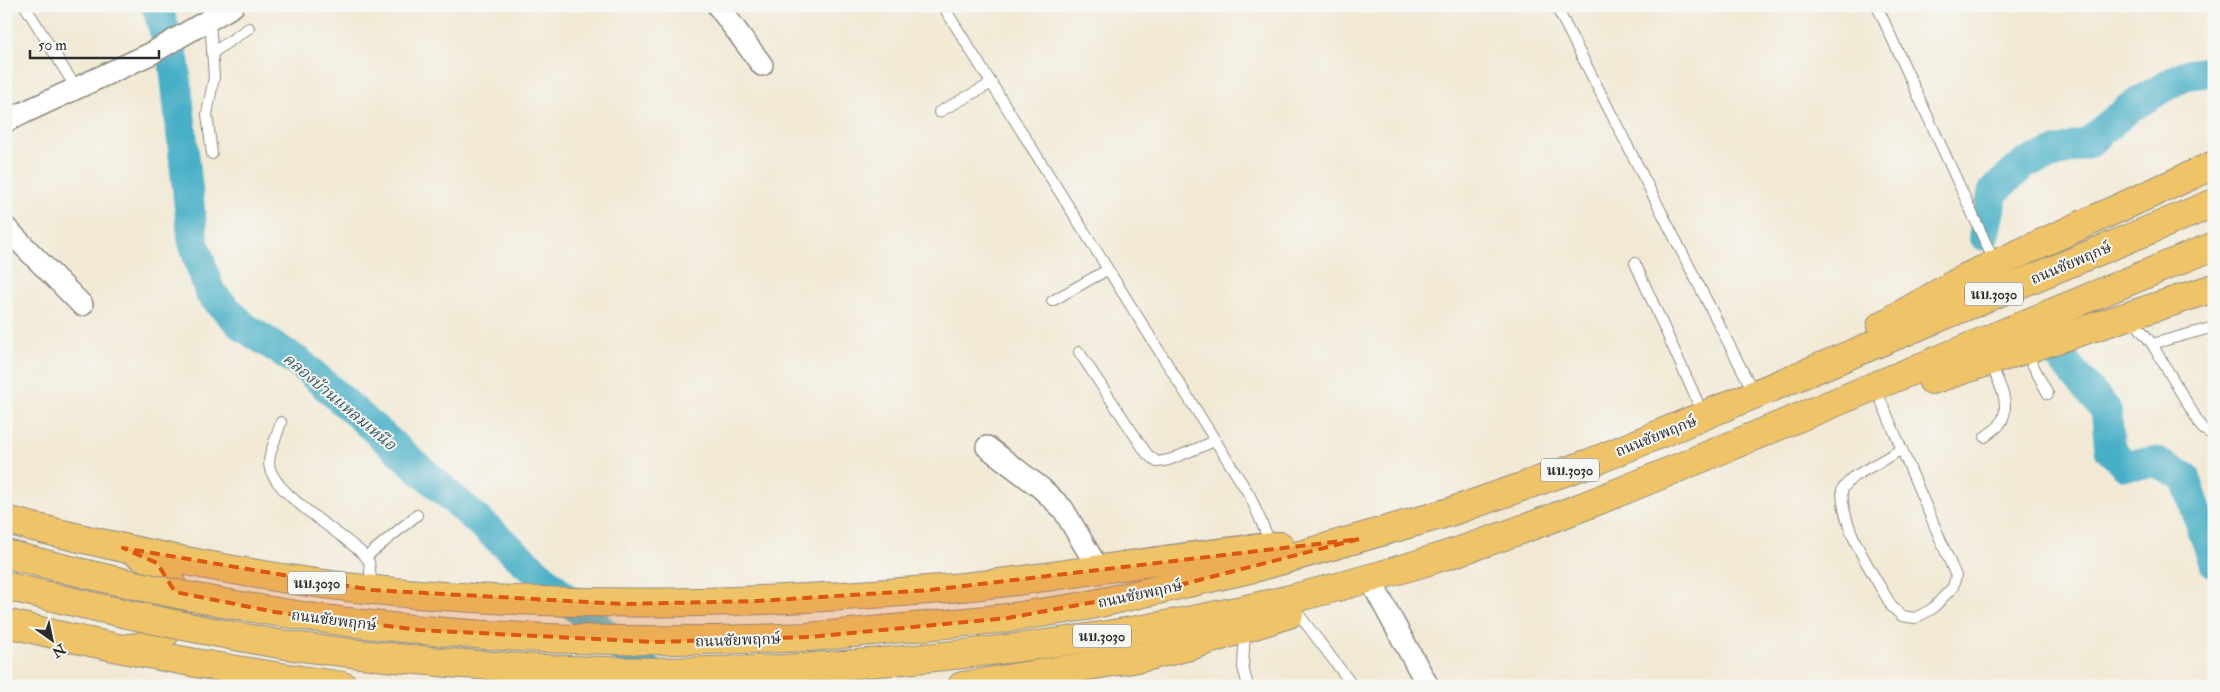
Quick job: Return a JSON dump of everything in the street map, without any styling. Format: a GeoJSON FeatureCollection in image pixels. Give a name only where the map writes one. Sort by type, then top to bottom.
{"type":"FeatureCollection","features":[{"type":"Feature","properties":{"kind":"main road"},"geometry":{"type":"LineString","coordinates":[[1765,390],[1967,277],[2214,165]]}},
{"type":"Feature","properties":{"kind":"main road","name":"ถนนชัยพฤกษ์"},"geometry":{"type":"LineString","coordinates":[[6,554],[93,576],[275,612],[410,629],[576,640],[654,642],[809,637],[1008,618],[1086,606],[1258,567],[1359,539],[1516,490],[1704,417],[2214,204]]}},
{"type":"Feature","properties":{"kind":"main road","name":"ถนนชัยพฤกษ์"},"geometry":{"type":"LineString","coordinates":[[6,586],[93,607],[270,642],[411,659],[507,668],[596,672],[718,672],[783,669],[941,657],[1115,634],[1294,597],[1414,566],[1571,512],[2214,246]]}},
{"type":"Feature","properties":{"kind":"main road"},"geometry":{"type":"LineString","coordinates":[[1791,421],[2025,351],[2214,289]]}},
{"type":"Feature","properties":{"kind":"main road","name":"นบ.3030"},"geometry":{"type":"LineString","coordinates":[[6,520],[123,548],[250,572],[372,590],[514,599],[610,603],[758,601],[930,590],[1102,570]]}},
{"type":"Feature","properties":{"kind":"main road"},"geometry":{"type":"LineString","coordinates":[[1102,570],[1270,547],[1359,539]]}},
{"type":"Feature","properties":{"kind":"main road"},"geometry":{"type":"LineString","coordinates":[[116,649],[141,648],[156,643],[167,632],[175,616],[177,602],[167,575],[157,563],[123,548]]}},
{"type":"Feature","properties":{"kind":"main road","name":"ถนนชัยพฤกษ์"},"geometry":{"type":"LineString","coordinates":[[962,686],[1005,683],[1145,657],[1245,629],[1374,587],[1414,566]]}},
{"type":"Feature","properties":{"kind":"main road"},"geometry":{"type":"LineString","coordinates":[[6,623],[247,679],[343,686]]}},
{"type":"Feature","properties":{"kind":"street"},"geometry":{"type":"LineString","coordinates":[[6,121],[150,54],[208,18],[233,6]]}},
{"type":"Feature","properties":{"kind":"street"},"geometry":{"type":"LineString","coordinates":[[718,6],[762,65]]}},
{"type":"Feature","properties":{"kind":"street"},"geometry":{"type":"LineString","coordinates":[[6,228],[82,305]]}},
{"type":"Feature","properties":{"kind":"street"},"geometry":{"type":"LineString","coordinates":[[987,447],[1041,488],[1063,509],[1102,570]]}},
{"type":"Feature","properties":{"kind":"street"},"geometry":{"type":"LineString","coordinates":[[1374,587],[1428,686]]}},
{"type":"Feature","properties":{"kind":"lane"},"geometry":{"type":"LineString","coordinates":[[25,6],[76,88]]}},
{"type":"Feature","properties":{"kind":"lane"},"geometry":{"type":"LineString","coordinates":[[943,6],[1250,496],[1267,535],[1270,547]]}},
{"type":"Feature","properties":{"kind":"lane"},"geometry":{"type":"LineString","coordinates":[[1556,6],[1765,390]]}},
{"type":"Feature","properties":{"kind":"lane"},"geometry":{"type":"LineString","coordinates":[[1877,6],[1996,264]]}},
{"type":"Feature","properties":{"kind":"lane"},"geometry":{"type":"LineString","coordinates":[[208,18],[214,77],[207,114],[212,154]]}},
{"type":"Feature","properties":{"kind":"lane"},"geometry":{"type":"LineString","coordinates":[[212,53],[248,28]]}},
{"type":"Feature","properties":{"kind":"lane"},"geometry":{"type":"LineString","coordinates":[[939,112],[992,83]]}},
{"type":"Feature","properties":{"kind":"lane"},"geometry":{"type":"LineString","coordinates":[[1636,263],[1704,417]]}},
{"type":"Feature","properties":{"kind":"lane"},"geometry":{"type":"LineString","coordinates":[[1052,301],[1107,270]]}},
{"type":"Feature","properties":{"kind":"lane"},"geometry":{"type":"LineString","coordinates":[[2131,316],[2152,344],[2202,428],[2214,436]]}},
{"type":"Feature","properties":{"kind":"lane"},"geometry":{"type":"LineString","coordinates":[[2152,344],[2214,327]]}},
{"type":"Feature","properties":{"kind":"lane"},"geometry":{"type":"LineString","coordinates":[[2025,351],[2048,394]]}},
{"type":"Feature","properties":{"kind":"lane"},"geometry":{"type":"LineString","coordinates":[[1079,352],[1147,454],[1157,462],[1169,460],[1215,442]]}},
{"type":"Feature","properties":{"kind":"lane"},"geometry":{"type":"LineString","coordinates":[[1985,437],[2000,424],[2006,405],[2003,392],[1989,362]]}},
{"type":"Feature","properties":{"kind":"lane"},"geometry":{"type":"LineString","coordinates":[[1879,396],[1902,449],[1956,576],[1954,587],[1932,609],[1915,618],[1902,616],[1892,607],[1850,529],[1842,507],[1842,489],[1853,478],[1902,449]]}},
{"type":"Feature","properties":{"kind":"lane"},"geometry":{"type":"LineString","coordinates":[[281,422],[269,463],[272,473],[283,488],[325,526],[366,557],[369,562],[372,590]]}},
{"type":"Feature","properties":{"kind":"lane"},"geometry":{"type":"LineString","coordinates":[[366,557],[416,516]]}},
{"type":"Feature","properties":{"kind":"lane"},"geometry":{"type":"LineString","coordinates":[[1297,612],[1353,686]]}},
{"type":"Feature","properties":{"kind":"lane"},"geometry":{"type":"LineString","coordinates":[[1245,629],[1243,667],[1248,686]]}},
{"type":"Feature","properties":{"kind":"highlighted area"},"geometry":{"type":"Polygon","coordinates":[[[1359,539],[1164,589],[1008,618],[809,637],[654,642],[419,630],[275,612],[175,592],[157,563],[123,548],[372,590],[623,604],[758,601],[930,590],[1359,539]]]}},
{"type":"Feature","properties":{"kind":"waterway","name":"คลองบ้านแหลมเหนือ"},"geometry":{"type":"LineString","coordinates":[[157,6],[174,62],[193,241],[210,293],[244,327],[300,363],[665,686]]}},
{"type":"Feature","properties":{"kind":"waterway"},"geometry":{"type":"LineString","coordinates":[[1984,235],[1993,192],[2025,163],[2089,142],[2129,108],[2185,75],[2214,71]]}},
{"type":"Feature","properties":{"kind":"waterway"},"geometry":{"type":"LineString","coordinates":[[2061,358],[2106,410],[2110,450],[2126,465],[2155,462],[2185,477],[2214,562]]}}]}
